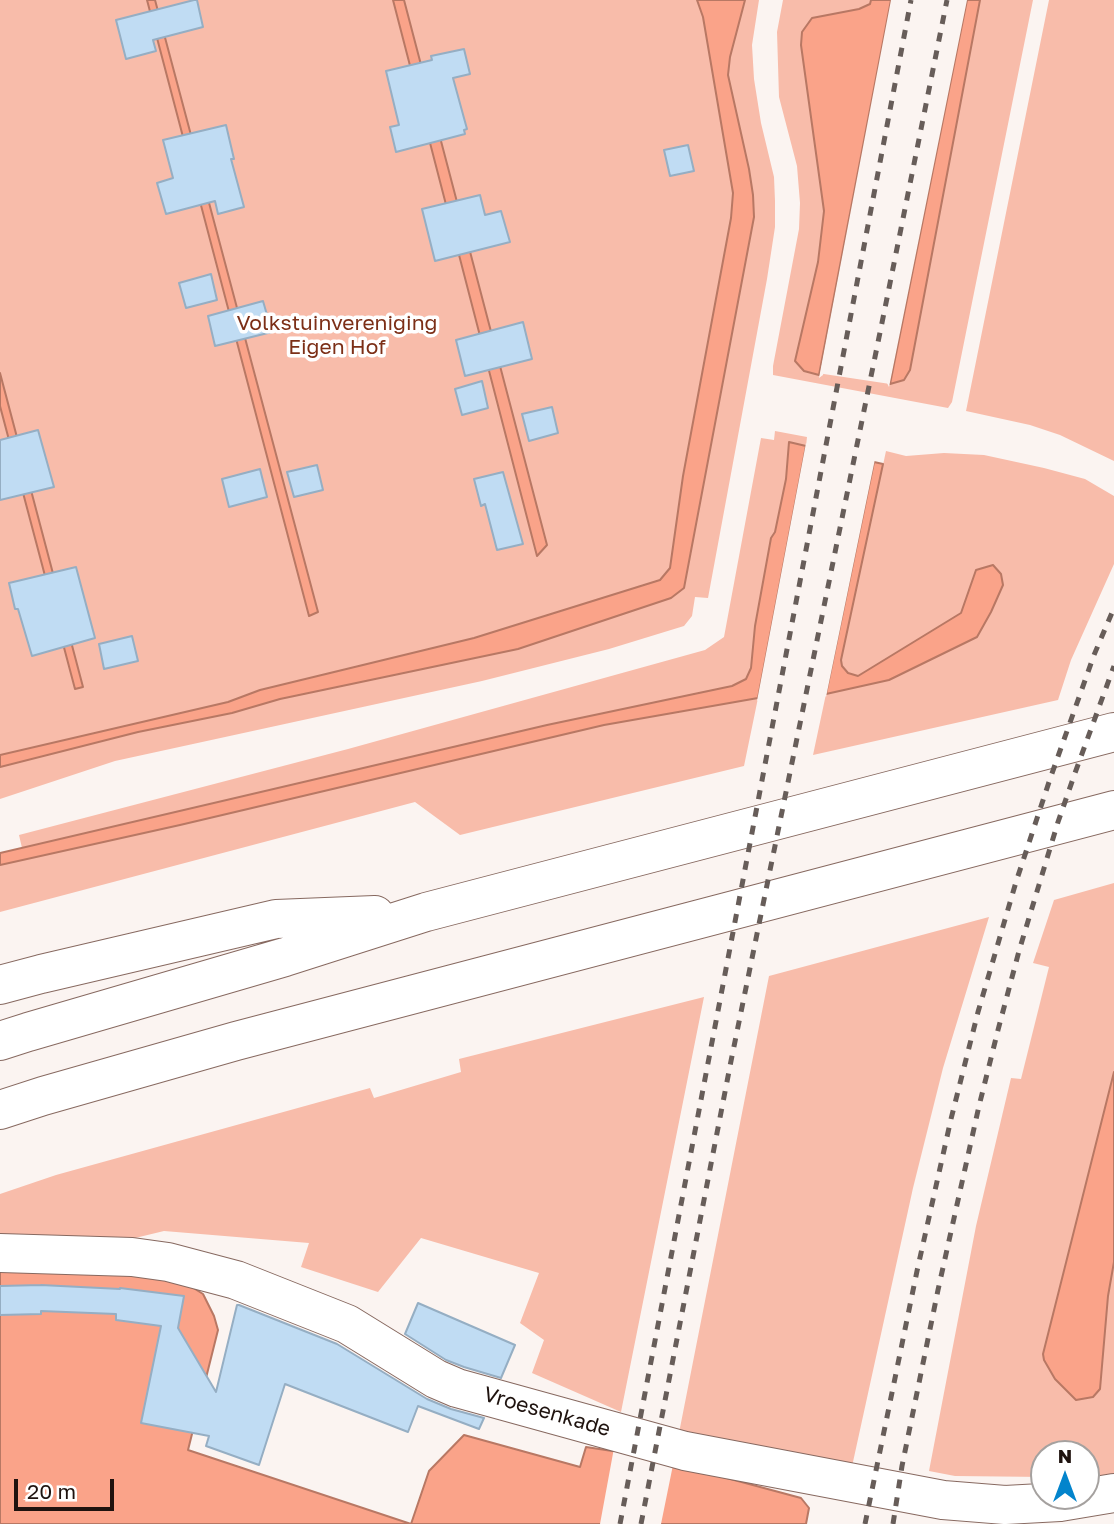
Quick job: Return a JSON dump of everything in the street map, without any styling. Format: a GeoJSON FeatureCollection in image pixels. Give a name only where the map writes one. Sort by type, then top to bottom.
{"type":"FeatureCollection","features":[{"type":"Feature","properties":{"kind":"main road"},"geometry":{"type":"LineString","coordinates":[[0,1041],[285,957],[426,912],[1114,732]]}},
{"type":"Feature","properties":{"kind":"main road"},"geometry":{"type":"LineString","coordinates":[[0,1110],[236,1041],[1114,810]]}},
{"type":"Feature","properties":{"kind":"main road"},"geometry":{"type":"LineString","coordinates":[[0,985],[276,919],[426,912]]}},
{"type":"Feature","properties":{"kind":"main road","name":"Vroesenkade"},"geometry":{"type":"LineString","coordinates":[[0,1252],[168,1262],[236,1280],[347,1324],[436,1379],[457,1388],[685,1451],[943,1500],[1005,1505],[1060,1502],[1114,1493]]}},
{"type":"Feature","properties":{"kind":"green space","name":"Volkstuinvereniging Eigen Hof"},"geometry":{"type":"Polygon","coordinates":[[[0,0],[719,0],[722,65],[743,199],[675,578],[649,598],[0,763],[0,0]]]}},
{"type":"Feature","properties":{"kind":"green space"},"geometry":{"type":"Polygon","coordinates":[[[745,0],[759,0],[752,45],[754,79],[774,177],[775,227],[708,598],[695,597],[692,616],[684,626],[609,649],[482,681],[115,761],[0,799],[0,767],[138,732],[232,713],[280,699],[518,649],[671,598],[684,588],[754,217],[749,169],[728,75],[745,0]]]}},
{"type":"Feature","properties":{"kind":"green space"},"geometry":{"type":"Polygon","coordinates":[[[783,0],[871,0],[870,4],[859,9],[812,18],[802,32],[801,45],[824,211],[804,371],[890,384],[904,380],[910,370],[980,0],[1033,0],[952,402],[948,408],[773,375],[799,229],[800,203],[797,166],[779,97],[777,32],[783,0]]]}},
{"type":"Feature","properties":{"kind":"green space"},"geometry":{"type":"Polygon","coordinates":[[[1049,0],[1114,0],[1114,461],[1060,435],[1030,425],[966,411],[1049,0]]]}},
{"type":"Feature","properties":{"kind":"green space"},"geometry":{"type":"Polygon","coordinates":[[[775,431],[807,437],[806,446],[789,443],[786,479],[775,532],[771,538],[755,626],[751,668],[746,679],[732,687],[547,725],[22,848],[19,835],[348,749],[705,650],[724,637],[761,438],[774,440],[775,431]]]}},
{"type":"Feature","properties":{"kind":"green space"},"geometry":{"type":"Polygon","coordinates":[[[886,451],[906,456],[944,453],[984,455],[1085,479],[1114,496],[1114,564],[1071,660],[1058,700],[813,755],[826,694],[889,680],[977,637],[1003,585],[976,570],[961,613],[858,676],[848,673],[841,660],[886,451]]]}},
{"type":"Feature","properties":{"kind":"green space"},"geometry":{"type":"Polygon","coordinates":[[[758,698],[744,766],[460,835],[415,802],[0,912],[0,865],[604,725],[758,698]]]}},
{"type":"Feature","properties":{"kind":"green space"},"geometry":{"type":"Polygon","coordinates":[[[1114,883],[1114,1077],[1069,1393],[1076,1400],[1108,1296],[1114,1262],[1114,1477],[1100,1477],[1100,1440],[1030,1440],[1030,1477],[955,1476],[929,1471],[976,1226],[1011,1078],[1021,1079],[1049,967],[1033,963],[1054,900],[1114,883]]]}},
{"type":"Feature","properties":{"kind":"green space"},"geometry":{"type":"Polygon","coordinates":[[[989,917],[943,1068],[913,1188],[851,1471],[678,1438],[769,976],[989,917]]]}},
{"type":"Feature","properties":{"kind":"green space"},"geometry":{"type":"Polygon","coordinates":[[[704,997],[621,1412],[532,1373],[544,1340],[520,1323],[539,1273],[421,1238],[378,1292],[301,1267],[309,1243],[164,1231],[131,1239],[0,1241],[0,1194],[56,1175],[370,1088],[374,1098],[461,1072],[459,1059],[704,997]]]}},
{"type":"Feature","properties":{"kind":"shaded area"},"geometry":{"type":"Polygon","coordinates":[[[147,0],[155,0],[318,612],[309,616],[147,0]]]}},
{"type":"Feature","properties":{"kind":"shaded area"},"geometry":{"type":"Polygon","coordinates":[[[393,0],[404,0],[547,545],[537,556],[393,0]]]}},
{"type":"Feature","properties":{"kind":"shaded area"},"geometry":{"type":"Polygon","coordinates":[[[697,0],[745,0],[728,75],[749,169],[754,217],[684,588],[671,598],[518,649],[280,699],[232,713],[138,732],[0,767],[0,755],[228,702],[260,690],[474,638],[660,580],[670,568],[683,476],[731,218],[733,193],[703,17],[697,0]]]}},
{"type":"Feature","properties":{"kind":"shaded area"},"geometry":{"type":"Polygon","coordinates":[[[871,0],[891,0],[819,375],[804,371],[795,361],[818,262],[824,211],[801,45],[802,32],[812,18],[859,9],[870,4],[871,0]]]}},
{"type":"Feature","properties":{"kind":"shaded area"},"geometry":{"type":"Polygon","coordinates":[[[967,0],[980,0],[910,370],[904,380],[890,384],[967,0]]]}},
{"type":"Feature","properties":{"kind":"shaded area"},"geometry":{"type":"Polygon","coordinates":[[[0,373],[83,687],[75,689],[0,406],[0,373]]]}},
{"type":"Feature","properties":{"kind":"shaded area"},"geometry":{"type":"Polygon","coordinates":[[[789,442],[806,446],[758,698],[604,725],[0,865],[0,853],[547,725],[732,686],[746,679],[751,668],[755,626],[771,538],[775,532],[786,479],[789,442]]]}},
{"type":"Feature","properties":{"kind":"shaded area"},"geometry":{"type":"Polygon","coordinates":[[[874,462],[883,464],[841,660],[848,673],[858,676],[961,613],[976,570],[993,565],[1001,574],[1003,585],[977,637],[889,680],[826,694],[874,462]]]}},
{"type":"Feature","properties":{"kind":"shaded area"},"geometry":{"type":"Polygon","coordinates":[[[1114,1072],[1114,1262],[1108,1296],[1100,1389],[1093,1397],[1076,1400],[1055,1379],[1043,1354],[1114,1072]]]}},
{"type":"Feature","properties":{"kind":"shaded area"},"geometry":{"type":"Polygon","coordinates":[[[0,1266],[82,1268],[184,1282],[203,1294],[218,1330],[188,1450],[411,1524],[0,1524],[0,1266]]]}},
{"type":"Feature","properties":{"kind":"shaded area"},"geometry":{"type":"Polygon","coordinates":[[[464,1435],[580,1467],[586,1447],[645,1456],[801,1498],[809,1508],[806,1524],[411,1524],[429,1471],[464,1435]]]}},
{"type":"Feature","properties":{"kind":"pier"},"geometry":{"type":"Polygon","coordinates":[[[891,0],[895,0],[823,375],[819,378],[891,0]]]}},
{"type":"Feature","properties":{"kind":"pier"},"geometry":{"type":"Polygon","coordinates":[[[964,0],[967,0],[889,387],[887,383],[964,0]]]}},
{"type":"Feature","properties":{"kind":"pier"},"geometry":{"type":"Polygon","coordinates":[[[806,443],[809,447],[761,698],[757,701],[806,443]]]}},
{"type":"Feature","properties":{"kind":"pier"},"geometry":{"type":"Polygon","coordinates":[[[872,459],[875,459],[826,697],[823,693],[872,459]]]}},
{"type":"Feature","properties":{"kind":"pier"},"geometry":{"type":"Polygon","coordinates":[[[614,1448],[674,1460],[661,1524],[600,1524],[614,1448]]]}},
{"type":"Feature","properties":{"kind":"building"},"geometry":{"type":"Polygon","coordinates":[[[197,0],[203,27],[153,40],[156,51],[126,59],[116,20],[197,0]]]}},
{"type":"Feature","properties":{"kind":"building"},"geometry":{"type":"Polygon","coordinates":[[[464,49],[470,74],[453,78],[467,129],[464,130],[465,134],[396,152],[390,127],[399,125],[386,71],[432,60],[431,56],[464,49]]]}},
{"type":"Feature","properties":{"kind":"building"},"geometry":{"type":"Polygon","coordinates":[[[226,125],[234,159],[231,159],[244,207],[218,214],[215,201],[166,214],[157,183],[173,178],[163,140],[226,125]]]}},
{"type":"Feature","properties":{"kind":"building"},"geometry":{"type":"Polygon","coordinates":[[[688,145],[694,171],[670,176],[664,150],[688,145]]]}},
{"type":"Feature","properties":{"kind":"building"},"geometry":{"type":"Polygon","coordinates":[[[480,195],[485,215],[501,211],[510,242],[435,261],[422,209],[480,195]]]}},
{"type":"Feature","properties":{"kind":"building"},"geometry":{"type":"Polygon","coordinates":[[[211,274],[217,300],[186,308],[179,283],[211,274]]]}},
{"type":"Feature","properties":{"kind":"building"},"geometry":{"type":"Polygon","coordinates":[[[263,301],[272,332],[215,346],[208,316],[263,301]]]}},
{"type":"Feature","properties":{"kind":"building"},"geometry":{"type":"Polygon","coordinates":[[[523,322],[532,359],[465,376],[456,340],[523,322]]]}},
{"type":"Feature","properties":{"kind":"building"},"geometry":{"type":"Polygon","coordinates":[[[482,381],[488,408],[462,415],[455,389],[482,381]]]}},
{"type":"Feature","properties":{"kind":"building"},"geometry":{"type":"Polygon","coordinates":[[[552,407],[558,433],[529,441],[522,414],[552,407]]]}},
{"type":"Feature","properties":{"kind":"building"},"geometry":{"type":"Polygon","coordinates":[[[38,430],[54,487],[0,500],[0,440],[38,430]]]}},
{"type":"Feature","properties":{"kind":"building"},"geometry":{"type":"Polygon","coordinates":[[[317,465],[323,490],[294,497],[287,472],[317,465]]]}},
{"type":"Feature","properties":{"kind":"building"},"geometry":{"type":"Polygon","coordinates":[[[260,469],[267,497],[229,507],[222,479],[260,469]]]}},
{"type":"Feature","properties":{"kind":"building"},"geometry":{"type":"Polygon","coordinates":[[[503,472],[523,544],[497,550],[485,504],[481,506],[474,479],[503,472]]]}},
{"type":"Feature","properties":{"kind":"building"},"geometry":{"type":"Polygon","coordinates":[[[76,567],[95,638],[32,656],[9,583],[76,567]]]}},
{"type":"Feature","properties":{"kind":"building"},"geometry":{"type":"Polygon","coordinates":[[[132,636],[138,661],[104,669],[99,644],[132,636]]]}},
{"type":"Feature","properties":{"kind":"building"},"geometry":{"type":"Polygon","coordinates":[[[0,1286],[120,1288],[184,1296],[178,1328],[216,1392],[239,1305],[337,1344],[427,1399],[484,1418],[479,1429],[418,1406],[408,1432],[285,1384],[259,1465],[206,1446],[209,1436],[141,1423],[161,1326],[116,1320],[116,1314],[41,1311],[41,1314],[0,1315],[0,1286]]]}},
{"type":"Feature","properties":{"kind":"building"},"geometry":{"type":"Polygon","coordinates":[[[418,1303],[515,1345],[501,1378],[446,1360],[405,1334],[418,1303]]]}},
{"type":"Feature","properties":{"kind":"railway"},"geometry":{"type":"LineString","coordinates":[[620,1524],[911,0]]}},
{"type":"Feature","properties":{"kind":"railway"},"geometry":{"type":"LineString","coordinates":[[641,1524],[731,1061],[947,0]]}},
{"type":"Feature","properties":{"kind":"railway"},"geometry":{"type":"LineString","coordinates":[[865,1524],[917,1271],[978,1012],[1050,779],[1094,655],[1114,608]]}},
{"type":"Feature","properties":{"kind":"railway"},"geometry":{"type":"LineString","coordinates":[[893,1524],[902,1466],[938,1290],[998,1030],[1058,822],[1114,666]]}}]}
